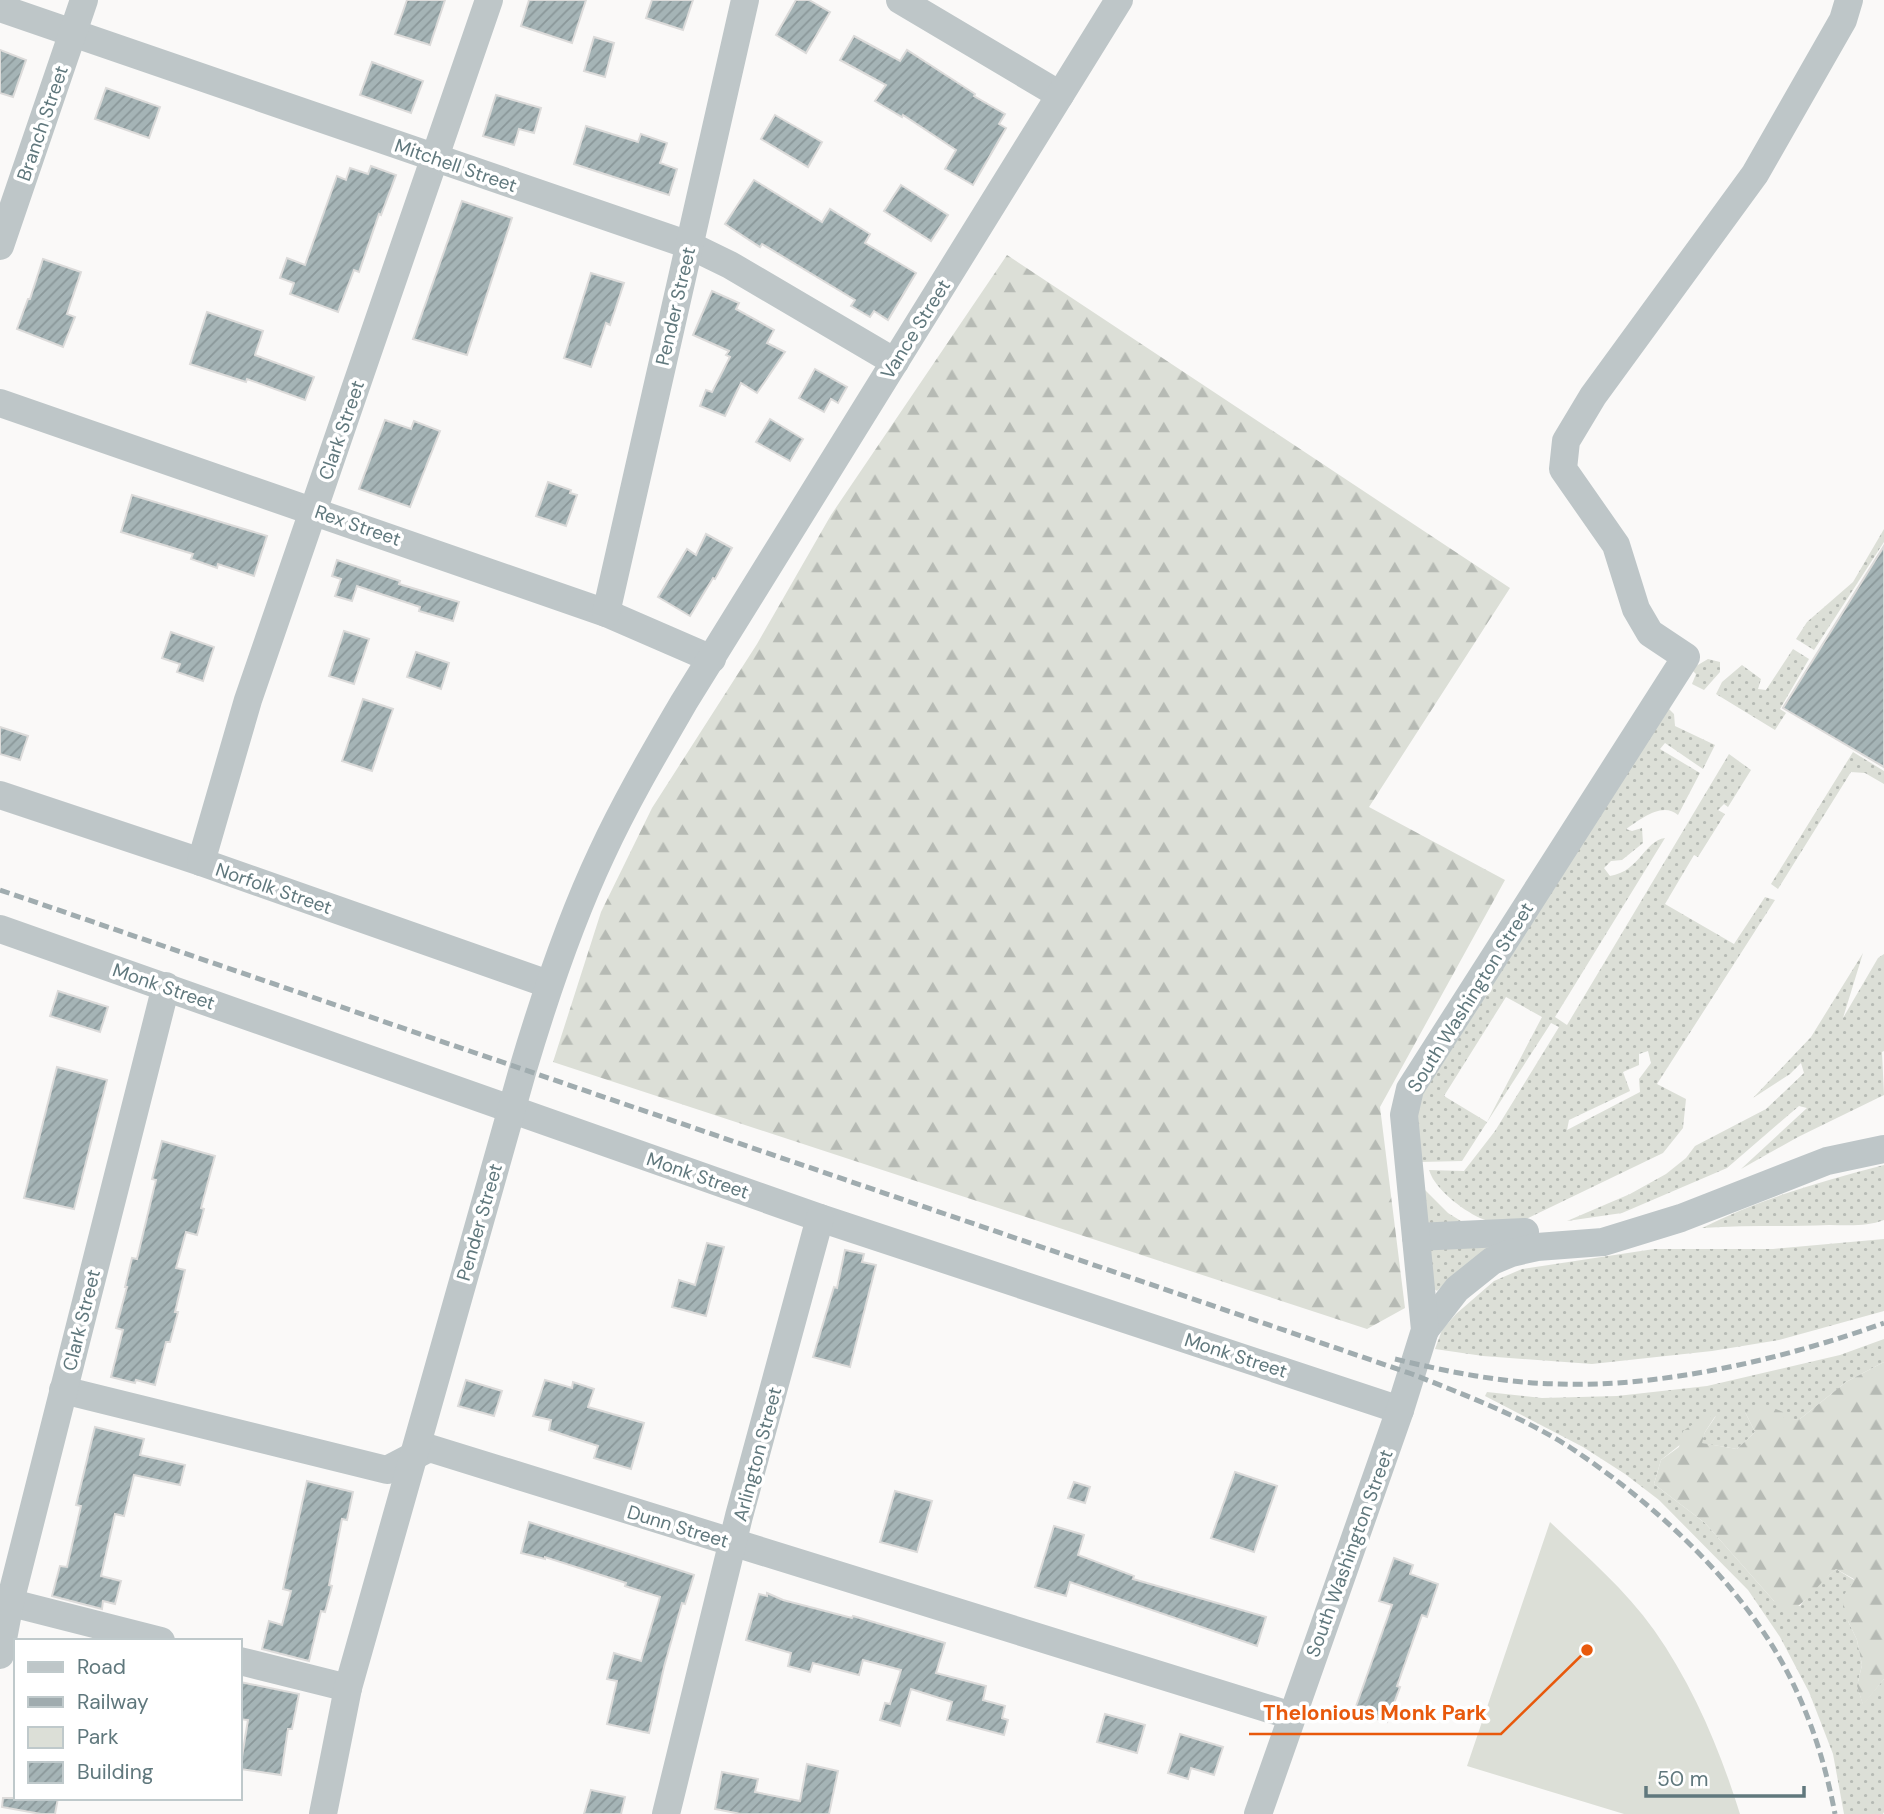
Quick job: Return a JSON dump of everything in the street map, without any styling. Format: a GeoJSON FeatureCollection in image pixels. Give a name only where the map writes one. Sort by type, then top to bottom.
{"type":"FeatureCollection","features":[{"type":"Feature","properties":{"kind":"street","name":"Branch Street"},"geometry":{"type":"LineString","coordinates":[[0,246],[84,0]]}},
{"type":"Feature","properties":{"kind":"street","name":"Clark Street"},"geometry":{"type":"LineString","coordinates":[[201,862],[236,739],[489,0]]}},
{"type":"Feature","properties":{"kind":"street","name":"Pender Street"},"geometry":{"type":"LineString","coordinates":[[606,613],[746,0]]}},
{"type":"Feature","properties":{"kind":"street"},"geometry":{"type":"LineString","coordinates":[[900,0],[1060,95]]}},
{"type":"Feature","properties":{"kind":"street","name":"Vance Street"},"geometry":{"type":"LineString","coordinates":[[712,659],[1119,0]]}},
{"type":"Feature","properties":{"kind":"street","name":"South Washington Street"},"geometry":{"type":"LineString","coordinates":[[1258,1814],[1426,1330],[1404,1115],[1410,1088],[1686,657],[1650,633],[1636,609],[1616,545],[1563,469],[1566,441],[1593,396],[1755,174],[1843,20],[1849,0]]}},
{"type":"Feature","properties":{"kind":"street","name":"Mitchell Street"},"geometry":{"type":"LineString","coordinates":[[0,8],[689,245],[730,265],[895,362]]}},
{"type":"Feature","properties":{"kind":"street","name":"Rex Street"},"geometry":{"type":"LineString","coordinates":[[0,403],[313,509],[606,613],[712,659]]}},
{"type":"Feature","properties":{"kind":"street","name":"Pender Street"},"geometry":{"type":"LineString","coordinates":[[323,1814],[348,1688],[548,984],[602,851],[637,783],[712,659]]}},
{"type":"Feature","properties":{"kind":"street","name":"Norfolk Street"},"geometry":{"type":"LineString","coordinates":[[0,795],[201,862],[548,984]]}},
{"type":"Feature","properties":{"kind":"street","name":"Monk Street"},"geometry":{"type":"LineString","coordinates":[[0,929],[820,1218],[1400,1410]]}},
{"type":"Feature","properties":{"kind":"street","name":"Clark Street"},"geometry":{"type":"LineString","coordinates":[[0,1655],[5,1601],[63,1390],[166,986]]}},
{"type":"Feature","properties":{"kind":"street"},"geometry":{"type":"LineString","coordinates":[[1426,1330],[1457,1289],[1492,1261],[1511,1253],[1537,1247],[1603,1242],[1681,1218],[1827,1161],[1884,1149]]}},
{"type":"Feature","properties":{"kind":"street","name":"Arlington Street"},"geometry":{"type":"LineString","coordinates":[[666,1814],[739,1516],[820,1218]]}},
{"type":"Feature","properties":{"kind":"street"},"geometry":{"type":"LineString","coordinates":[[1416,1237],[1525,1231]]}},
{"type":"Feature","properties":{"kind":"street","name":"Dunn Street"},"geometry":{"type":"LineString","coordinates":[[63,1390],[387,1470],[429,1448],[1292,1716]]}},
{"type":"Feature","properties":{"kind":"street"},"geometry":{"type":"LineString","coordinates":[[5,1601],[154,1639]]}},
{"type":"Feature","properties":{"kind":"street"},"geometry":{"type":"LineString","coordinates":[[242,1662],[348,1688]]}},
{"type":"Feature","properties":{"kind":"green space"},"geometry":{"type":"Polygon","coordinates":[[[1007,255],[1510,588],[1369,807],[1505,880],[1380,1107],[1405,1308],[1367,1329],[553,1062],[601,912],[652,808],[757,644],[831,515],[1007,255]]]}},
{"type":"Feature","properties":{"kind":"green space"},"geometry":{"type":"Polygon","coordinates":[[[1884,529],[1884,542],[1814,650],[1796,639],[1807,622],[1853,582],[1884,529]]]}},
{"type":"Feature","properties":{"kind":"green space"},"geometry":{"type":"Polygon","coordinates":[[[1793,649],[1809,659],[1780,709],[1786,713],[1775,730],[1716,694],[1722,682],[1742,665],[1761,679],[1758,689],[1766,690],[1793,649]]]}},
{"type":"Feature","properties":{"kind":"green space"},"geometry":{"type":"Polygon","coordinates":[[[1708,659],[1720,662],[1720,672],[1704,690],[1692,684],[1696,674],[1691,669],[1708,659]]]}},
{"type":"Feature","properties":{"kind":"green space"},"geometry":{"type":"Polygon","coordinates":[[[1668,708],[1674,714],[1675,726],[1715,745],[1703,769],[1665,743],[1660,749],[1700,773],[1678,815],[1672,811],[1658,811],[1626,829],[1632,831],[1642,828],[1643,843],[1622,860],[1611,861],[1604,868],[1610,876],[1628,868],[1652,844],[1665,838],[1555,1017],[1567,1025],[1729,754],[1751,770],[1728,807],[1724,804],[1718,810],[1725,814],[1698,857],[1694,855],[1665,904],[1734,944],[1765,897],[1775,900],[1657,1084],[1686,1099],[1683,1128],[1663,1153],[1518,1223],[1489,1221],[1457,1204],[1437,1184],[1429,1170],[1464,1171],[1495,1131],[1559,1027],[1551,1023],[1462,1161],[1420,1162],[1415,1119],[1421,1097],[1668,708]],[[1506,997],[1444,1096],[1487,1122],[1542,1017],[1506,997]],[[1648,1051],[1639,1054],[1639,1065],[1623,1072],[1630,1091],[1569,1120],[1567,1130],[1640,1092],[1639,1079],[1651,1063],[1648,1051]]]}},
{"type":"Feature","properties":{"kind":"green space"},"geometry":{"type":"Polygon","coordinates":[[[1853,752],[1884,771],[1884,784],[1865,773],[1851,772],[1778,889],[1771,884],[1853,752]]]}},
{"type":"Feature","properties":{"kind":"green space"},"geometry":{"type":"Polygon","coordinates":[[[1863,953],[1843,1018],[1878,958],[1884,954],[1884,1095],[1798,1137],[1741,1169],[1807,1108],[1799,1106],[1727,1168],[1622,1213],[1567,1221],[1630,1194],[1666,1174],[1686,1158],[1695,1146],[1766,1109],[1804,1073],[1801,1063],[1790,1074],[1753,1098],[1811,1037],[1863,953]]]}},
{"type":"Feature","properties":{"kind":"green space"},"geometry":{"type":"Polygon","coordinates":[[[1884,1165],[1884,1220],[1857,1225],[1702,1228],[1791,1192],[1884,1165]]]}},
{"type":"Feature","properties":{"kind":"green space"},"geometry":{"type":"Polygon","coordinates":[[[1420,1185],[1448,1213],[1469,1226],[1424,1228],[1420,1185]]]}},
{"type":"Feature","properties":{"kind":"green space"},"geometry":{"type":"Polygon","coordinates":[[[1884,1239],[1884,1311],[1779,1340],[1712,1351],[1592,1364],[1483,1356],[1435,1349],[1442,1330],[1456,1314],[1494,1281],[1522,1269],[1654,1249],[1773,1249],[1884,1239]]]}},
{"type":"Feature","properties":{"kind":"green space"},"geometry":{"type":"Polygon","coordinates":[[[1500,1241],[1462,1268],[1437,1291],[1433,1288],[1428,1248],[1500,1241]]]}},
{"type":"Feature","properties":{"kind":"green space"},"geometry":{"type":"Polygon","coordinates":[[[1884,1339],[1884,1362],[1846,1382],[1800,1419],[1784,1421],[1745,1412],[1755,1432],[1737,1449],[1701,1443],[1716,1416],[1661,1460],[1654,1484],[1705,1523],[1774,1601],[1800,1606],[1816,1586],[1836,1569],[1854,1580],[1848,1621],[1857,1640],[1862,1665],[1857,1686],[1863,1704],[1884,1679],[1884,1812],[1844,1814],[1833,1754],[1809,1692],[1780,1637],[1748,1590],[1659,1500],[1625,1474],[1583,1447],[1485,1396],[1487,1392],[1542,1398],[1617,1396],[1707,1386],[1840,1355],[1884,1339]]]}},
{"type":"Feature","properties":{"kind":"green space"},"geometry":{"type":"Polygon","coordinates":[[[1884,1362],[1884,1679],[1863,1705],[1857,1686],[1862,1665],[1857,1640],[1842,1598],[1854,1579],[1836,1569],[1791,1611],[1774,1601],[1705,1523],[1654,1484],[1661,1460],[1679,1447],[1683,1431],[1702,1418],[1716,1415],[1705,1432],[1702,1443],[1737,1449],[1755,1432],[1745,1412],[1769,1406],[1783,1412],[1784,1420],[1800,1419],[1846,1382],[1884,1362]]]}},
{"type":"Feature","properties":{"kind":"green space"},"geometry":{"type":"Polygon","coordinates":[[[1550,1522],[1631,1601],[1668,1651],[1704,1719],[1740,1814],[1624,1814],[1467,1766],[1550,1522]]]}},
{"type":"Feature","properties":{"kind":"building"},"geometry":{"type":"Polygon","coordinates":[[[407,0],[445,0],[430,45],[395,34],[407,0]]]}},
{"type":"Feature","properties":{"kind":"building"},"geometry":{"type":"Polygon","coordinates":[[[529,0],[586,0],[572,43],[521,26],[529,0]]]}},
{"type":"Feature","properties":{"kind":"building"},"geometry":{"type":"Polygon","coordinates":[[[652,0],[693,0],[683,30],[646,18],[652,0]]]}},
{"type":"Feature","properties":{"kind":"building"},"geometry":{"type":"Polygon","coordinates":[[[796,0],[809,0],[830,12],[806,53],[776,35],[796,0]]]}},
{"type":"Feature","properties":{"kind":"building"},"geometry":{"type":"Polygon","coordinates":[[[854,36],[900,61],[907,50],[1005,114],[999,124],[1006,128],[973,185],[945,169],[956,150],[903,115],[902,117],[875,101],[886,85],[840,60],[854,36]]]}},
{"type":"Feature","properties":{"kind":"building"},"geometry":{"type":"Polygon","coordinates":[[[594,37],[614,43],[605,77],[584,71],[594,37]]]}},
{"type":"Feature","properties":{"kind":"building"},"geometry":{"type":"Polygon","coordinates":[[[0,50],[26,60],[13,97],[0,93],[0,50]]]}},
{"type":"Feature","properties":{"kind":"building"},"geometry":{"type":"Polygon","coordinates":[[[372,62],[423,81],[411,113],[360,95],[372,62]]]}},
{"type":"Feature","properties":{"kind":"building"},"geometry":{"type":"Polygon","coordinates":[[[106,88],[160,107],[149,138],[95,119],[106,88]]]}},
{"type":"Feature","properties":{"kind":"building"},"geometry":{"type":"Polygon","coordinates":[[[496,95],[541,108],[534,133],[519,129],[514,145],[483,136],[496,95]]]}},
{"type":"Feature","properties":{"kind":"building"},"geometry":{"type":"Polygon","coordinates":[[[775,115],[822,142],[808,167],[761,139],[775,115]]]}},
{"type":"Feature","properties":{"kind":"building"},"geometry":{"type":"Polygon","coordinates":[[[586,126],[638,142],[641,134],[667,143],[660,163],[677,169],[669,195],[574,164],[586,126]]]}},
{"type":"Feature","properties":{"kind":"building"},"geometry":{"type":"Polygon","coordinates":[[[371,166],[396,175],[359,272],[354,270],[338,312],[290,294],[294,283],[280,278],[287,258],[305,265],[337,176],[346,180],[350,168],[368,174],[371,166]]]}},
{"type":"Feature","properties":{"kind":"building"},"geometry":{"type":"Polygon","coordinates":[[[754,180],[822,222],[830,209],[870,234],[865,243],[916,273],[888,320],[874,311],[870,317],[851,306],[855,300],[762,244],[760,247],[725,224],[754,180]]]}},
{"type":"Feature","properties":{"kind":"building"},"geometry":{"type":"Polygon","coordinates":[[[901,185],[948,215],[931,241],[884,211],[901,185]]]}},
{"type":"Feature","properties":{"kind":"building"},"geometry":{"type":"Polygon","coordinates":[[[462,201],[512,218],[467,355],[413,339],[462,201]]]}},
{"type":"Feature","properties":{"kind":"building"},"geometry":{"type":"Polygon","coordinates":[[[43,259],[81,272],[67,314],[75,317],[63,347],[17,329],[43,259]]]}},
{"type":"Feature","properties":{"kind":"building"},"geometry":{"type":"Polygon","coordinates":[[[591,273],[624,283],[610,325],[606,323],[591,367],[564,358],[591,273]]]}},
{"type":"Feature","properties":{"kind":"building"},"geometry":{"type":"Polygon","coordinates":[[[712,291],[739,303],[736,309],[774,330],[767,343],[785,352],[757,393],[741,383],[725,416],[700,406],[706,390],[712,392],[730,357],[726,355],[729,351],[693,335],[712,291]]]}},
{"type":"Feature","properties":{"kind":"building"},"geometry":{"type":"Polygon","coordinates":[[[207,312],[263,331],[255,355],[314,377],[305,400],[247,379],[246,382],[190,364],[207,312]]]}},
{"type":"Feature","properties":{"kind":"building"},"geometry":{"type":"Polygon","coordinates":[[[815,369],[847,387],[838,403],[831,399],[824,412],[799,398],[815,369]]]}},
{"type":"Feature","properties":{"kind":"building"},"geometry":{"type":"Polygon","coordinates":[[[770,419],[803,439],[790,461],[756,442],[770,419]]]}},
{"type":"Feature","properties":{"kind":"building"},"geometry":{"type":"Polygon","coordinates":[[[385,420],[411,429],[414,421],[440,431],[410,507],[359,489],[385,420]]]}},
{"type":"Feature","properties":{"kind":"building"},"geometry":{"type":"Polygon","coordinates":[[[548,482],[571,490],[570,493],[577,495],[566,526],[536,516],[548,482]]]}},
{"type":"Feature","properties":{"kind":"building"},"geometry":{"type":"Polygon","coordinates":[[[132,495],[267,536],[254,576],[218,564],[217,568],[191,559],[193,554],[121,532],[132,495]]]}},
{"type":"Feature","properties":{"kind":"building"},"geometry":{"type":"Polygon","coordinates":[[[706,534],[732,548],[690,616],[658,597],[687,549],[696,555],[706,534]]]}},
{"type":"Feature","properties":{"kind":"building"},"geometry":{"type":"Polygon","coordinates":[[[1884,546],[1884,767],[1783,708],[1884,546]]]}},
{"type":"Feature","properties":{"kind":"building"},"geometry":{"type":"Polygon","coordinates":[[[337,560],[400,581],[399,584],[459,602],[453,621],[419,611],[420,607],[357,586],[352,601],[335,596],[341,579],[332,576],[337,560]]]}},
{"type":"Feature","properties":{"kind":"building"},"geometry":{"type":"Polygon","coordinates":[[[344,631],[369,639],[354,684],[329,676],[344,631]]]}},
{"type":"Feature","properties":{"kind":"building"},"geometry":{"type":"Polygon","coordinates":[[[171,632],[214,647],[203,681],[177,672],[180,664],[162,658],[171,632]]]}},
{"type":"Feature","properties":{"kind":"building"},"geometry":{"type":"Polygon","coordinates":[[[416,652],[449,663],[441,689],[407,677],[416,652]]]}},
{"type":"Feature","properties":{"kind":"building"},"geometry":{"type":"Polygon","coordinates":[[[363,699],[393,709],[372,771],[342,761],[363,699]]]}},
{"type":"Feature","properties":{"kind":"building"},"geometry":{"type":"Polygon","coordinates":[[[0,727],[28,736],[20,760],[0,754],[0,727]]]}},
{"type":"Feature","properties":{"kind":"building"},"geometry":{"type":"Polygon","coordinates":[[[58,991],[108,1007],[100,1032],[50,1016],[58,991]]]}},
{"type":"Feature","properties":{"kind":"building"},"geometry":{"type":"Polygon","coordinates":[[[57,1067],[107,1080],[74,1209],[24,1198],[57,1067]]]}},
{"type":"Feature","properties":{"kind":"building"},"geometry":{"type":"Polygon","coordinates":[[[162,1141],[215,1156],[197,1235],[186,1232],[176,1268],[185,1270],[175,1312],[178,1312],[170,1342],[166,1342],[155,1385],[111,1377],[123,1330],[116,1328],[132,1258],[137,1259],[156,1180],[152,1179],[162,1141]]]}},
{"type":"Feature","properties":{"kind":"building"},"geometry":{"type":"Polygon","coordinates":[[[707,1243],[724,1247],[706,1316],[672,1307],[679,1280],[695,1285],[707,1243]]]}},
{"type":"Feature","properties":{"kind":"building"},"geometry":{"type":"Polygon","coordinates":[[[845,1250],[864,1254],[862,1262],[876,1265],[850,1367],[813,1357],[834,1287],[837,1288],[845,1250]]]}},
{"type":"Feature","properties":{"kind":"building"},"geometry":{"type":"Polygon","coordinates":[[[466,1380],[502,1391],[494,1416],[458,1406],[466,1380]]]}},
{"type":"Feature","properties":{"kind":"building"},"geometry":{"type":"Polygon","coordinates":[[[545,1380],[572,1388],[573,1382],[594,1389],[588,1407],[644,1423],[631,1469],[594,1458],[598,1446],[549,1430],[551,1420],[533,1416],[545,1380]]]}},
{"type":"Feature","properties":{"kind":"building"},"geometry":{"type":"Polygon","coordinates":[[[95,1427],[144,1439],[140,1455],[185,1465],[180,1485],[134,1475],[124,1516],[115,1514],[101,1576],[121,1581],[115,1604],[103,1601],[102,1609],[52,1596],[60,1566],[67,1567],[81,1506],[76,1505],[95,1427]]]}},
{"type":"Feature","properties":{"kind":"building"},"geometry":{"type":"Polygon","coordinates":[[[1235,1472],[1277,1486],[1254,1552],[1211,1538],[1235,1472]]]}},
{"type":"Feature","properties":{"kind":"building"},"geometry":{"type":"Polygon","coordinates":[[[307,1481],[353,1492],[347,1520],[342,1519],[329,1585],[332,1586],[325,1612],[321,1611],[309,1661],[262,1649],[269,1621],[282,1625],[291,1591],[283,1589],[307,1481]]]}},
{"type":"Feature","properties":{"kind":"building"},"geometry":{"type":"Polygon","coordinates":[[[1074,1482],[1090,1487],[1085,1503],[1068,1498],[1074,1482]]]}},
{"type":"Feature","properties":{"kind":"building"},"geometry":{"type":"Polygon","coordinates":[[[895,1491],[932,1501],[917,1552],[880,1542],[895,1491]]]}},
{"type":"Feature","properties":{"kind":"building"},"geometry":{"type":"Polygon","coordinates":[[[529,1522],[694,1575],[685,1604],[682,1603],[649,1733],[607,1724],[617,1681],[607,1679],[614,1653],[641,1661],[660,1597],[545,1557],[521,1553],[529,1522]]]}},
{"type":"Feature","properties":{"kind":"building"},"geometry":{"type":"Polygon","coordinates":[[[1054,1526],[1084,1535],[1078,1555],[1134,1576],[1133,1579],[1266,1617],[1257,1646],[1070,1582],[1066,1596],[1035,1587],[1054,1526]]]}},
{"type":"Feature","properties":{"kind":"building"},"geometry":{"type":"Polygon","coordinates":[[[1394,1558],[1413,1565],[1410,1574],[1438,1584],[1427,1617],[1422,1615],[1387,1722],[1354,1712],[1392,1605],[1379,1601],[1394,1558]]]}},
{"type":"Feature","properties":{"kind":"building"},"geometry":{"type":"Polygon","coordinates":[[[767,1593],[783,1600],[852,1618],[853,1616],[945,1643],[936,1673],[986,1686],[983,1700],[1005,1706],[1002,1718],[1008,1720],[1004,1735],[947,1720],[952,1702],[911,1689],[900,1726],[880,1720],[885,1703],[890,1704],[901,1670],[863,1660],[859,1675],[813,1663],[810,1672],[788,1666],[791,1653],[746,1640],[759,1594],[767,1596],[767,1593]]]}},
{"type":"Feature","properties":{"kind":"building"},"geometry":{"type":"Polygon","coordinates":[[[242,1682],[299,1694],[292,1729],[288,1729],[281,1775],[242,1769],[248,1720],[242,1719],[242,1682]]]}},
{"type":"Feature","properties":{"kind":"building"},"geometry":{"type":"Polygon","coordinates":[[[1105,1714],[1145,1725],[1137,1753],[1097,1742],[1105,1714]]]}},
{"type":"Feature","properties":{"kind":"building"},"geometry":{"type":"Polygon","coordinates":[[[1180,1734],[1223,1747],[1214,1775],[1191,1768],[1188,1779],[1168,1773],[1180,1734]]]}},
{"type":"Feature","properties":{"kind":"building"},"geometry":{"type":"Polygon","coordinates":[[[807,1764],[838,1771],[829,1814],[741,1814],[715,1809],[722,1772],[758,1779],[755,1792],[800,1801],[807,1764]]]}},
{"type":"Feature","properties":{"kind":"building"},"geometry":{"type":"Polygon","coordinates":[[[591,1790],[625,1797],[621,1814],[584,1814],[591,1790]]]}},
{"type":"Feature","properties":{"kind":"building"},"geometry":{"type":"Polygon","coordinates":[[[3,1798],[58,1800],[55,1814],[2,1807],[3,1798]]]}},
{"type":"Feature","properties":{"kind":"railway"},"geometry":{"type":"LineString","coordinates":[[0,890],[1412,1374],[1533,1426],[1571,1448],[1638,1497],[1701,1555],[1730,1587],[1756,1621],[1797,1692],[1820,1752],[1835,1814]]}},
{"type":"Feature","properties":{"kind":"railway"},"geometry":{"type":"LineString","coordinates":[[1395,1359],[1517,1382],[1598,1384],[1639,1381],[1681,1376],[1766,1359],[1884,1323]]}},
{"type":"Feature","properties":{"kind":"place","name":"Thelonious Monk Park"},"geometry":{"type":"Point","coordinates":[1587,1650]}}]}
